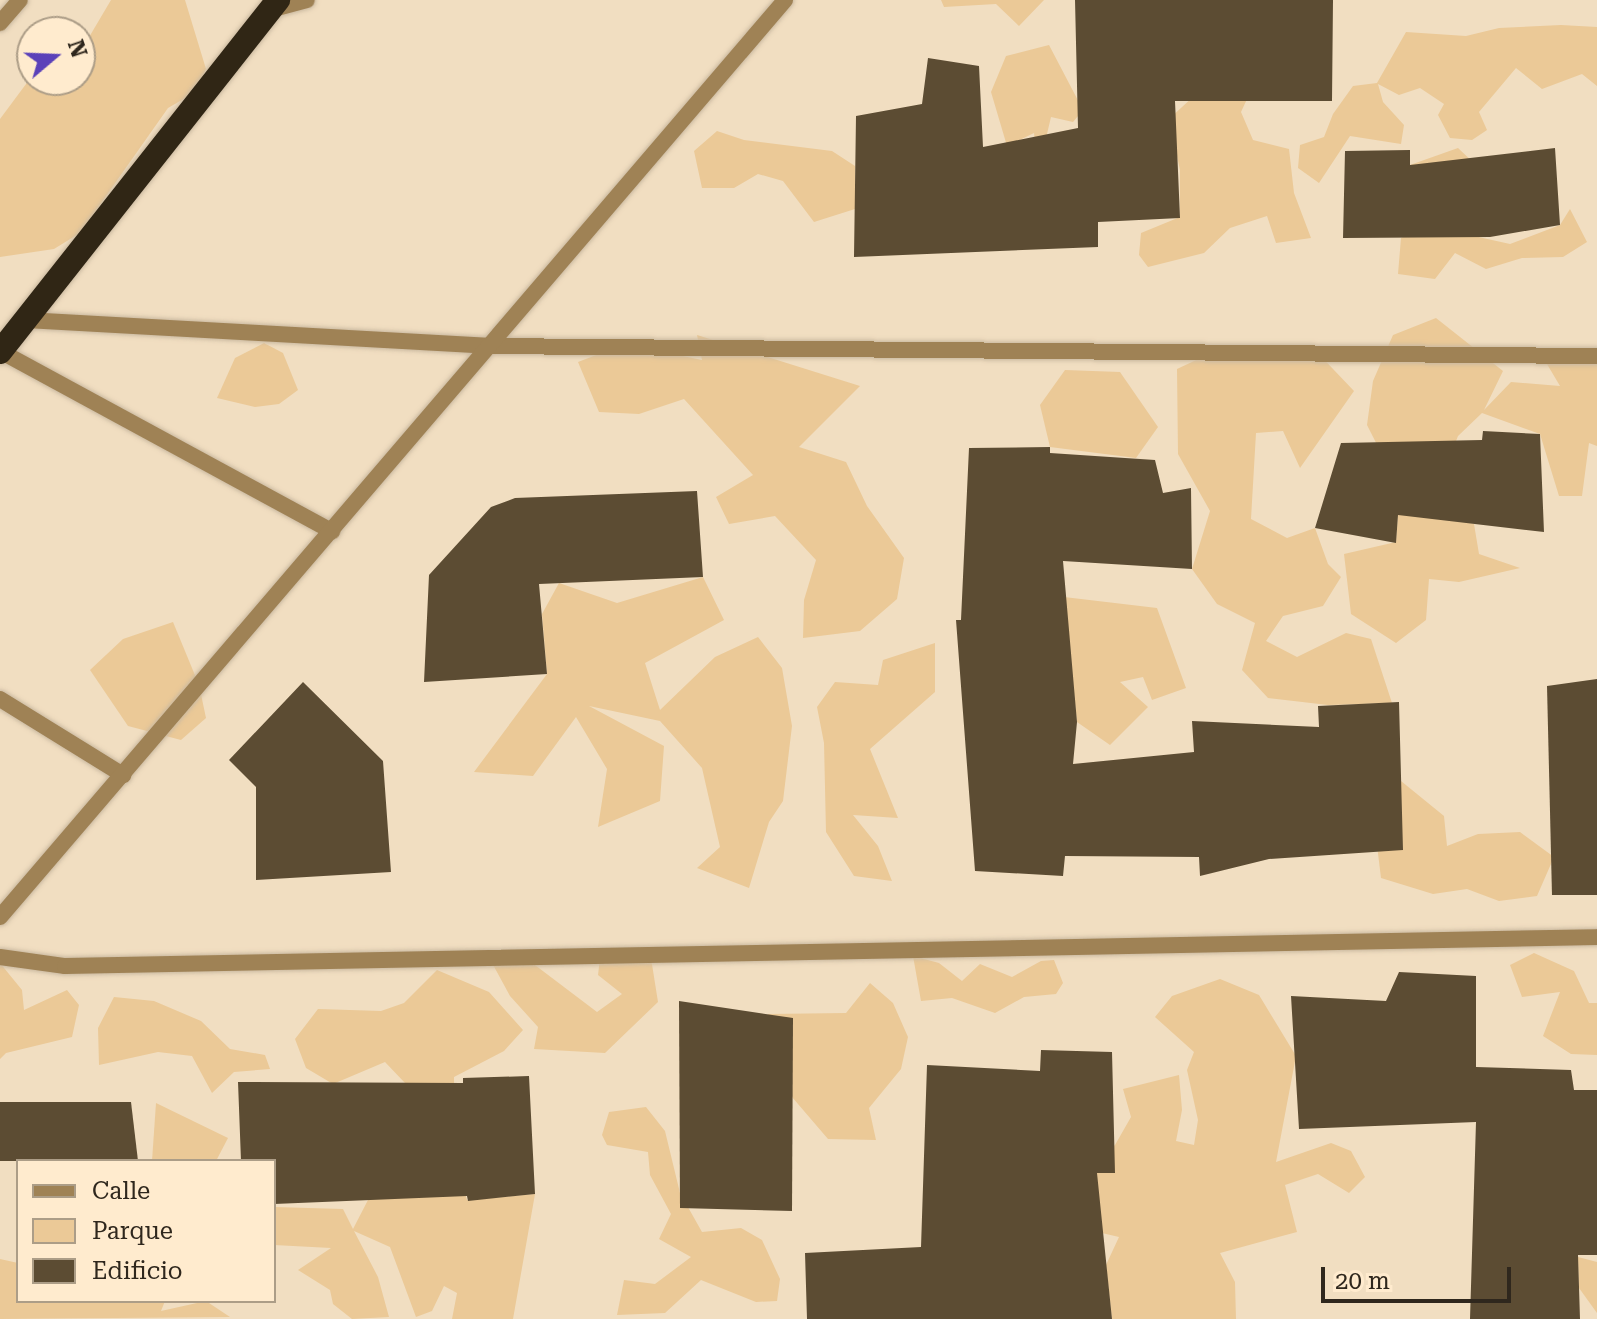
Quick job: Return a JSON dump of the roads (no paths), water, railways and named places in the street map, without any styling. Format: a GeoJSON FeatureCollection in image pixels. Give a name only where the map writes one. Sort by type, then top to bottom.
{"type":"FeatureCollection","features":[{"type":"Feature","properties":{"kind":"highway"},"geometry":{"type":"LineString","coordinates":[[0,351],[270,2]]}},
{"type":"Feature","properties":{"kind":"street"},"geometry":{"type":"LineString","coordinates":[[0,23],[20,0]]}},
{"type":"Feature","properties":{"kind":"street"},"geometry":{"type":"LineString","coordinates":[[270,2],[307,0]]}},
{"type":"Feature","properties":{"kind":"street"},"geometry":{"type":"LineString","coordinates":[[0,917],[785,0]]}},
{"type":"Feature","properties":{"kind":"street"},"geometry":{"type":"LineString","coordinates":[[25,320],[488,346],[1597,356]]}},
{"type":"Feature","properties":{"kind":"street"},"geometry":{"type":"LineString","coordinates":[[0,351],[332,531]]}},
{"type":"Feature","properties":{"kind":"street"},"geometry":{"type":"LineString","coordinates":[[0,699],[123,775]]}},
{"type":"Feature","properties":{"kind":"street"},"geometry":{"type":"LineString","coordinates":[[0,957],[65,966],[1597,937]]}}]}
